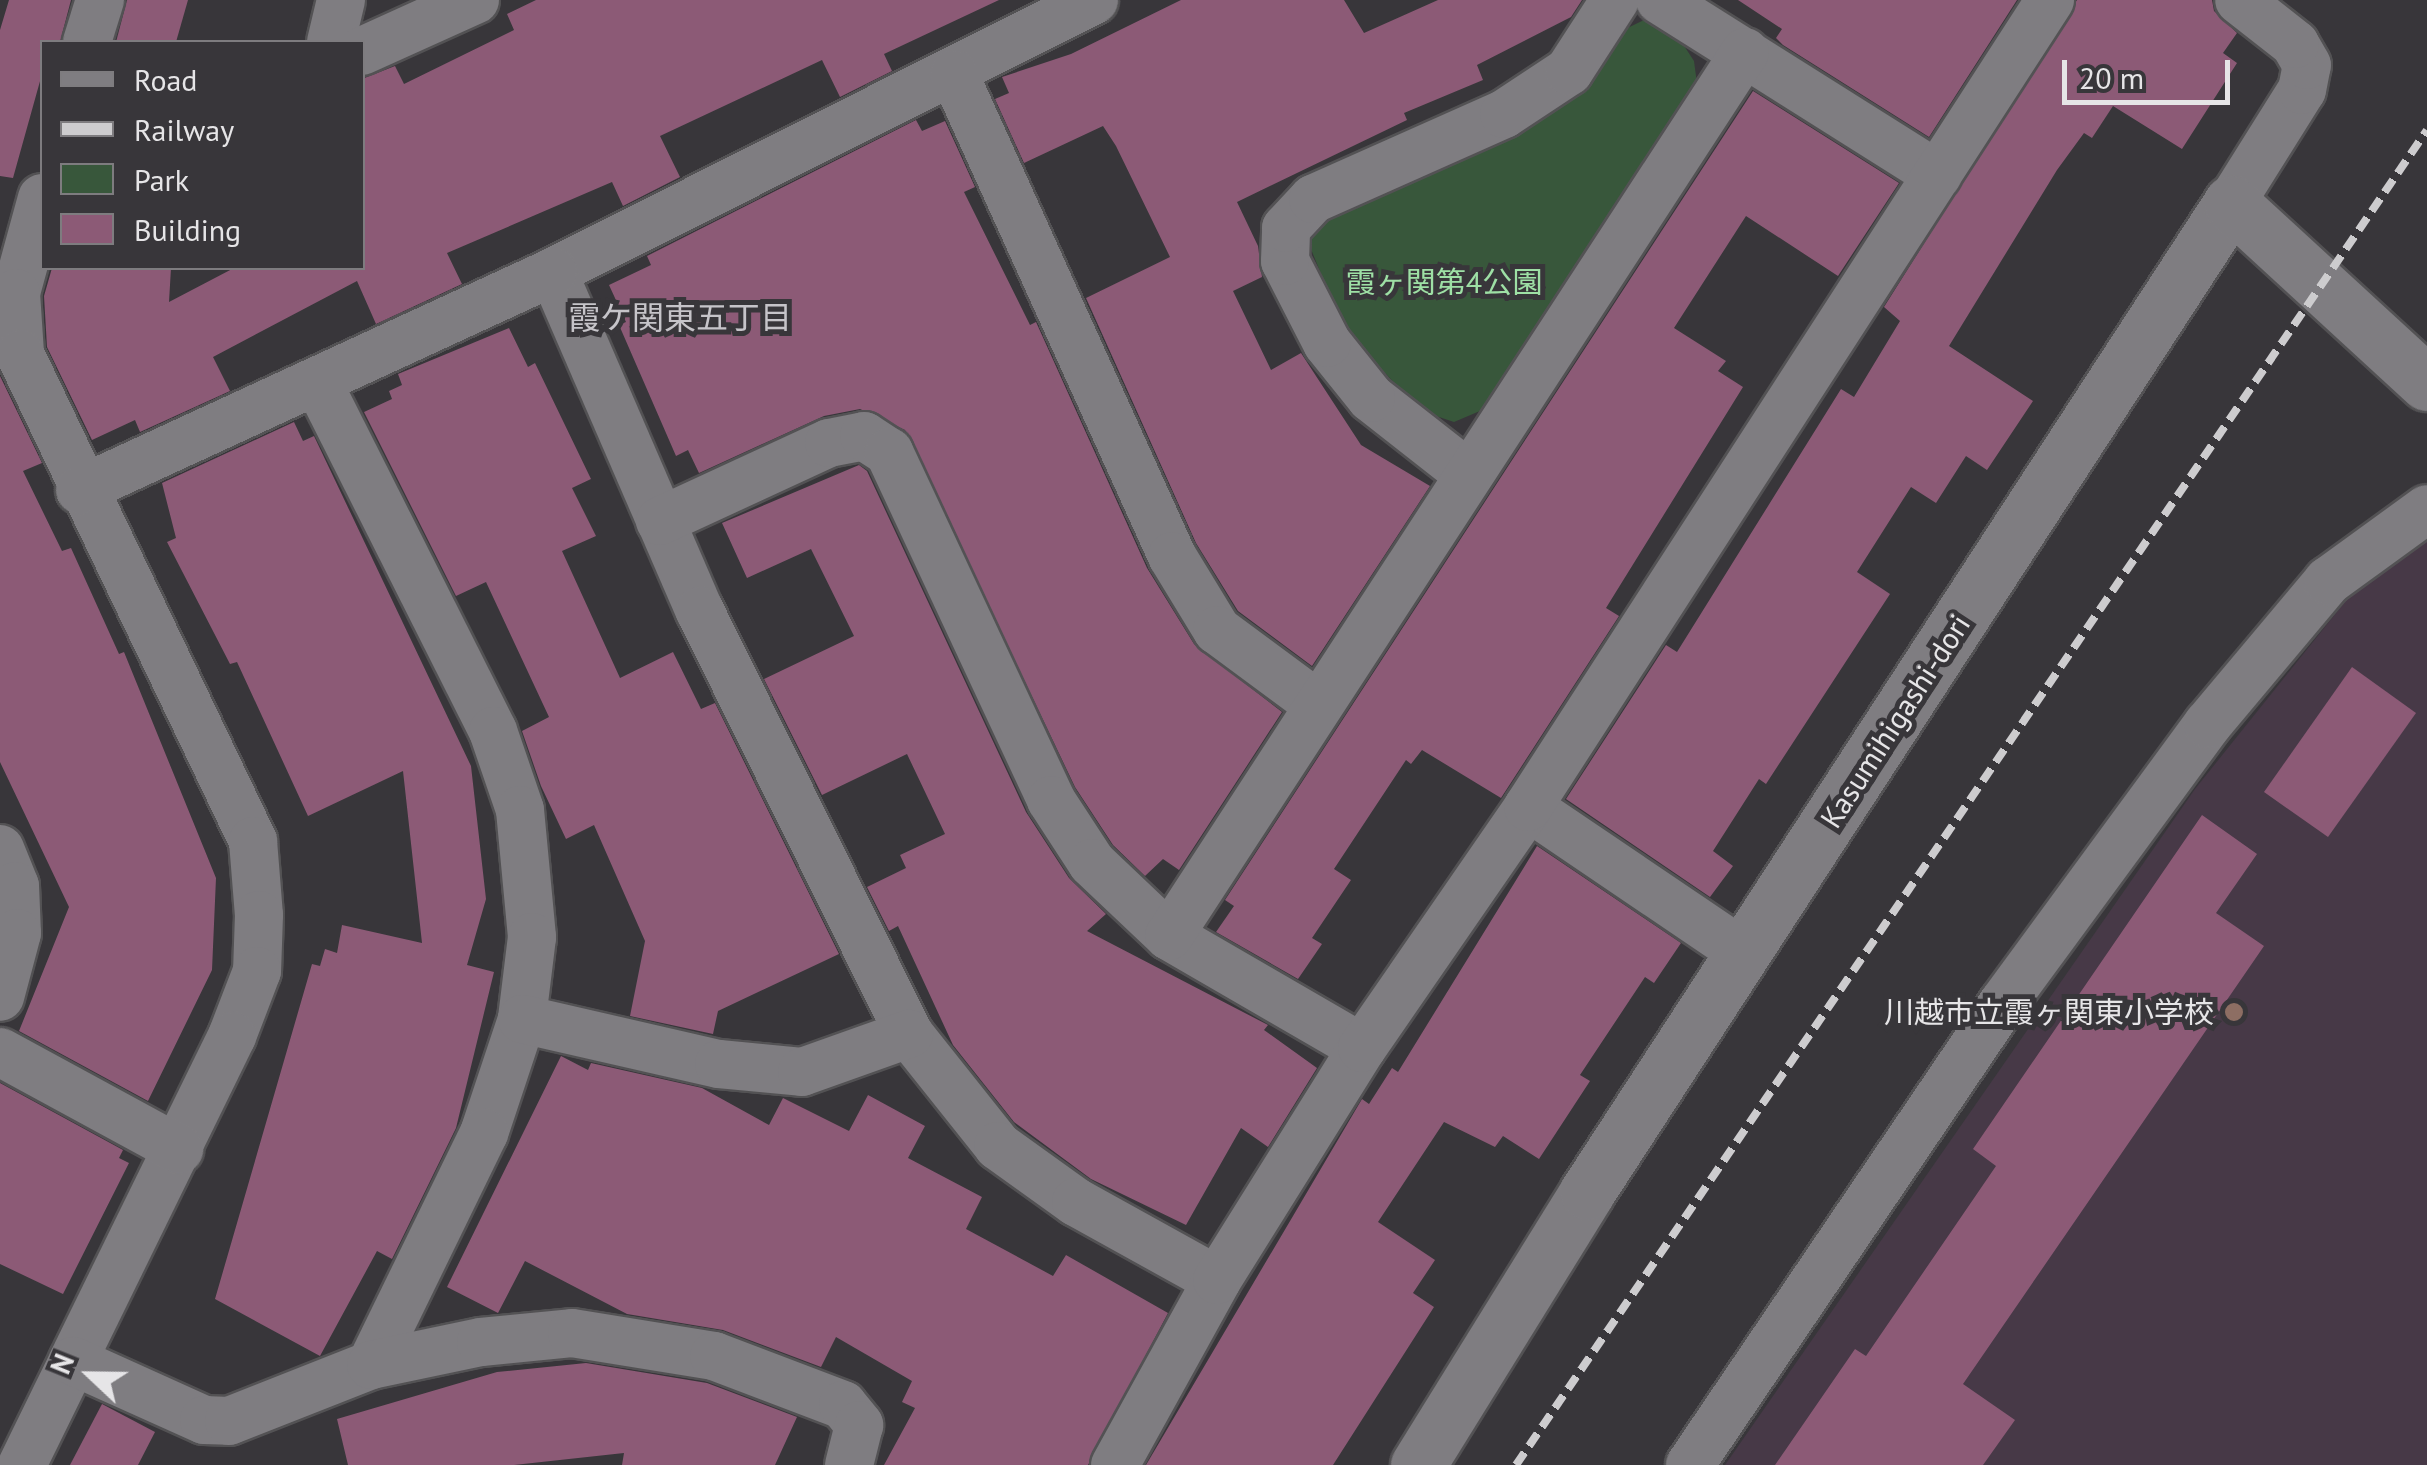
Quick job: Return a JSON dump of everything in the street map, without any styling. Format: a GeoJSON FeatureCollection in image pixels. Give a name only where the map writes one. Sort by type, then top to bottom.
{"type":"FeatureCollection","features":[{"type":"Feature","properties":{"kind":"street"},"geometry":{"type":"LineString","coordinates":[[88,40],[100,0]]}},
{"type":"Feature","properties":{"kind":"street"},"geometry":{"type":"LineString","coordinates":[[332,40],[341,0]]}},
{"type":"Feature","properties":{"kind":"street"},"geometry":{"type":"LineString","coordinates":[[365,51],[475,0]]}},
{"type":"Feature","properties":{"kind":"street"},"geometry":{"type":"LineString","coordinates":[[80,490],[319,384],[954,74],[1029,14],[1094,0]]}},
{"type":"Feature","properties":{"kind":"street"},"geometry":{"type":"LineString","coordinates":[[1468,474],[1371,398],[1326,343],[1285,261],[1286,228],[1313,199],[1504,114],[1568,71],[1616,0]]}},
{"type":"Feature","properties":{"kind":"street"},"geometry":{"type":"LineString","coordinates":[[1660,0],[1938,174]]}},
{"type":"Feature","properties":{"kind":"street"},"geometry":{"type":"LineString","coordinates":[[1114,1465],[1217,1280],[1362,1048],[1528,807],[2050,0]]}},
{"type":"Feature","properties":{"kind":"street"},"geometry":{"type":"LineString","coordinates":[[2239,0],[2295,44],[2307,64],[2302,90],[2231,203],[2427,383]]}},
{"type":"Feature","properties":{"kind":"street"},"geometry":{"type":"LineString","coordinates":[[1168,936],[1746,52]]}},
{"type":"Feature","properties":{"kind":"street"},"geometry":{"type":"LineString","coordinates":[[954,74],[1172,556],[1217,630],[1317,704]]}},
{"type":"Feature","properties":{"kind":"street"},"geometry":{"type":"LineString","coordinates":[[22,1465],[179,1149],[258,971],[252,841],[80,490],[20,354],[8,291],[40,203]]}},
{"type":"Feature","properties":{"kind":"street","name":"Kasumihigashi-dori"},"geometry":{"type":"LineString","coordinates":[[1418,1465],[1744,953],[2231,203]]}},
{"type":"Feature","properties":{"kind":"street"},"geometry":{"type":"LineString","coordinates":[[553,272],[660,522],[909,1034],[998,1146],[1076,1202],[1217,1280]]}},
{"type":"Feature","properties":{"kind":"street"},"geometry":{"type":"LineString","coordinates":[[319,384],[493,732],[520,810],[532,936],[522,1019],[484,1133],[371,1365]]}},
{"type":"Feature","properties":{"kind":"street"},"geometry":{"type":"LineString","coordinates":[[660,522],[830,443],[864,436],[888,452],[1051,800],[1092,864],[1168,936],[1362,1048]]}},
{"type":"Feature","properties":{"kind":"street"},"geometry":{"type":"LineString","coordinates":[[1690,1465],[2003,1002],[2208,724],[2328,582],[2427,509]]}},
{"type":"Feature","properties":{"kind":"street"},"geometry":{"type":"LineString","coordinates":[[1528,807],[1744,953]]}},
{"type":"Feature","properties":{"kind":"street"},"geometry":{"type":"LineString","coordinates":[[0,850],[16,886],[16,933],[0,997]]}},
{"type":"Feature","properties":{"kind":"street"},"geometry":{"type":"LineString","coordinates":[[522,1019],[719,1064],[802,1072],[909,1034]]}},
{"type":"Feature","properties":{"kind":"street"},"geometry":{"type":"LineString","coordinates":[[0,1052],[179,1149]]}},
{"type":"Feature","properties":{"kind":"street"},"geometry":{"type":"LineString","coordinates":[[72,1361],[204,1420],[229,1421],[371,1365],[481,1342],[572,1333],[714,1356],[843,1405],[860,1424],[849,1465]]}},
{"type":"Feature","properties":{"kind":"shaded area","name":"川越市立霞ヶ関東小学校"},"geometry":{"type":"Polygon","coordinates":[[[2427,540],[2427,1465],[1725,1465],[2195,789],[2361,582],[2427,540]]]}},
{"type":"Feature","properties":{"kind":"green space","name":"霞ヶ関第4公園"},"geometry":{"type":"Polygon","coordinates":[[[1644,20],[1679,38],[1694,61],[1698,91],[1487,408],[1454,422],[1421,411],[1344,330],[1306,237],[1325,220],[1496,145],[1577,93],[1613,35],[1644,20]]]}},
{"type":"Feature","properties":{"kind":"building"},"geometry":{"type":"Polygon","coordinates":[[[9,0],[71,0],[61,40],[40,40],[40,81],[13,178],[0,176],[0,30],[9,0]]]}},
{"type":"Feature","properties":{"kind":"building"},"geometry":{"type":"Polygon","coordinates":[[[127,0],[188,0],[177,40],[117,40],[127,0]]]}},
{"type":"Feature","properties":{"kind":"building"},"geometry":{"type":"Polygon","coordinates":[[[536,0],[999,0],[884,54],[892,71],[840,97],[822,60],[660,136],[680,177],[623,206],[612,182],[447,253],[462,284],[376,324],[357,281],[213,357],[230,391],[140,432],[135,420],[92,440],[47,347],[44,296],[51,270],[171,270],[169,302],[230,270],[365,270],[365,78],[395,66],[404,84],[514,30],[507,14],[536,0]]]}},
{"type":"Feature","properties":{"kind":"building"},"geometry":{"type":"Polygon","coordinates":[[[1181,0],[1344,0],[1364,33],[1438,0],[1582,0],[1571,17],[1477,65],[1483,80],[1404,113],[1407,120],[1237,202],[1258,246],[1262,277],[1233,291],[1271,370],[1301,353],[1361,445],[1430,486],[1312,666],[1238,611],[1196,543],[1086,298],[1170,257],[1116,146],[1103,126],[1024,163],[995,99],[1009,93],[1002,77],[1071,54],[1181,0]]]}},
{"type":"Feature","properties":{"kind":"building"},"geometry":{"type":"Polygon","coordinates":[[[1738,0],[2017,0],[1929,137],[1783,45],[1776,38],[1782,29],[1738,0]]]}},
{"type":"Feature","properties":{"kind":"building"},"geometry":{"type":"Polygon","coordinates":[[[2077,0],[2212,0],[2214,11],[2237,33],[2223,53],[2237,63],[2182,149],[2113,106],[2092,138],[2084,133],[2057,170],[1949,346],[2033,401],[1987,470],[1966,456],[1936,503],[1911,487],[1857,572],[1890,594],[1766,784],[1759,779],[1713,851],[1733,866],[1710,897],[1566,799],[1666,645],[1677,652],[1841,389],[1854,397],[1900,321],[1884,307],[2077,0]]]}},
{"type":"Feature","properties":{"kind":"building"},"geometry":{"type":"Polygon","coordinates":[[[1753,91],[1899,183],[1838,276],[1746,216],[1674,328],[1726,361],[1718,371],[1743,387],[1606,608],[1619,616],[1501,798],[1422,750],[1411,764],[1406,760],[1334,869],[1351,880],[1312,938],[1322,944],[1298,979],[1216,932],[1234,906],[1225,900],[1753,91]]]}},
{"type":"Feature","properties":{"kind":"building"},"geometry":{"type":"Polygon","coordinates":[[[916,120],[922,131],[945,121],[975,187],[964,192],[1030,325],[1036,322],[1147,568],[1194,644],[1282,712],[1179,870],[1163,859],[1145,876],[1113,845],[1075,787],[905,430],[860,409],[824,416],[699,473],[688,450],[676,456],[619,325],[626,322],[609,285],[651,265],[647,256],[916,120]]]}},
{"type":"Feature","properties":{"kind":"building"},"geometry":{"type":"Polygon","coordinates":[[[509,328],[528,367],[535,363],[591,479],[572,488],[596,536],[562,551],[620,678],[673,652],[701,709],[715,703],[839,954],[718,1011],[713,1034],[630,1016],[645,941],[594,825],[566,839],[541,786],[522,731],[549,717],[486,582],[456,596],[364,412],[392,399],[389,391],[402,385],[398,374],[509,328]]]}},
{"type":"Feature","properties":{"kind":"building"},"geometry":{"type":"Polygon","coordinates":[[[0,376],[42,463],[23,471],[62,551],[71,548],[119,654],[124,652],[216,878],[212,970],[148,1101],[19,1031],[69,907],[0,762],[0,376]]]}},
{"type":"Feature","properties":{"kind":"building"},"geometry":{"type":"Polygon","coordinates":[[[294,422],[303,441],[314,436],[471,766],[486,899],[467,965],[494,972],[456,1128],[392,1259],[377,1251],[320,1356],[215,1299],[312,964],[320,966],[325,949],[337,953],[342,925],[422,943],[403,771],[308,816],[237,662],[230,664],[167,542],[176,538],[162,483],[294,422]]]}},
{"type":"Feature","properties":{"kind":"building"},"geometry":{"type":"Polygon","coordinates":[[[859,465],[867,471],[1026,812],[1069,878],[1106,914],[1087,931],[1268,1025],[1264,1030],[1317,1068],[1268,1147],[1241,1128],[1186,1225],[1091,1179],[1014,1122],[953,1045],[898,926],[889,931],[867,887],[906,868],[900,855],[945,834],[907,754],[822,795],[764,679],[854,636],[811,549],[747,578],[722,523],[859,465]]]}},
{"type":"Feature","properties":{"kind":"building"},"geometry":{"type":"Polygon","coordinates":[[[2352,667],[2416,713],[2328,837],[2264,792],[2352,667]]]}},
{"type":"Feature","properties":{"kind":"building"},"geometry":{"type":"Polygon","coordinates":[[[2202,815],[2257,854],[2216,913],[2264,946],[1963,1384],[2015,1420],[1983,1465],[1775,1465],[1855,1349],[1866,1356],[1996,1166],[1973,1149],[2202,815]]]}},
{"type":"Feature","properties":{"kind":"building"},"geometry":{"type":"Polygon","coordinates":[[[1537,846],[1681,943],[1654,983],[1645,977],[1580,1075],[1590,1081],[1539,1159],[1503,1136],[1495,1147],[1444,1122],[1378,1222],[1435,1260],[1413,1293],[1434,1307],[1333,1465],[1146,1465],[1362,1099],[1369,1104],[1392,1068],[1398,1072],[1537,846]]]}},
{"type":"Feature","properties":{"kind":"building"},"geometry":{"type":"Polygon","coordinates":[[[561,1056],[588,1070],[591,1063],[702,1088],[769,1125],[783,1098],[849,1131],[868,1095],[925,1126],[908,1158],[982,1197],[966,1229],[1053,1276],[1066,1255],[1168,1313],[1088,1465],[884,1465],[915,1408],[902,1402],[912,1381],[836,1337],[821,1367],[723,1330],[627,1314],[525,1261],[498,1313],[447,1287],[561,1056]]]}},
{"type":"Feature","properties":{"kind":"building"},"geometry":{"type":"Polygon","coordinates":[[[0,1083],[123,1150],[119,1158],[129,1163],[63,1294],[0,1264],[0,1083]]]}},
{"type":"Feature","properties":{"kind":"building"},"geometry":{"type":"Polygon","coordinates":[[[586,1363],[707,1383],[797,1417],[775,1465],[622,1465],[624,1453],[514,1465],[348,1465],[337,1419],[497,1372],[586,1363]]]}},
{"type":"Feature","properties":{"kind":"building"},"geometry":{"type":"Polygon","coordinates":[[[102,1404],[155,1432],[138,1465],[70,1465],[102,1404]]]}},
{"type":"Feature","properties":{"kind":"railway"},"geometry":{"type":"LineString","coordinates":[[1516,1465],[2427,130]]}},
{"type":"Feature","properties":{"kind":"place","name":"川越市立霞ヶ関東小学校"},"geometry":{"type":"Point","coordinates":[2234,1012]}},
{"type":"Feature","properties":{"kind":"district","name":"霞ケ関東五丁目"},"geometry":{"type":"Point","coordinates":[680,317]}}]}
